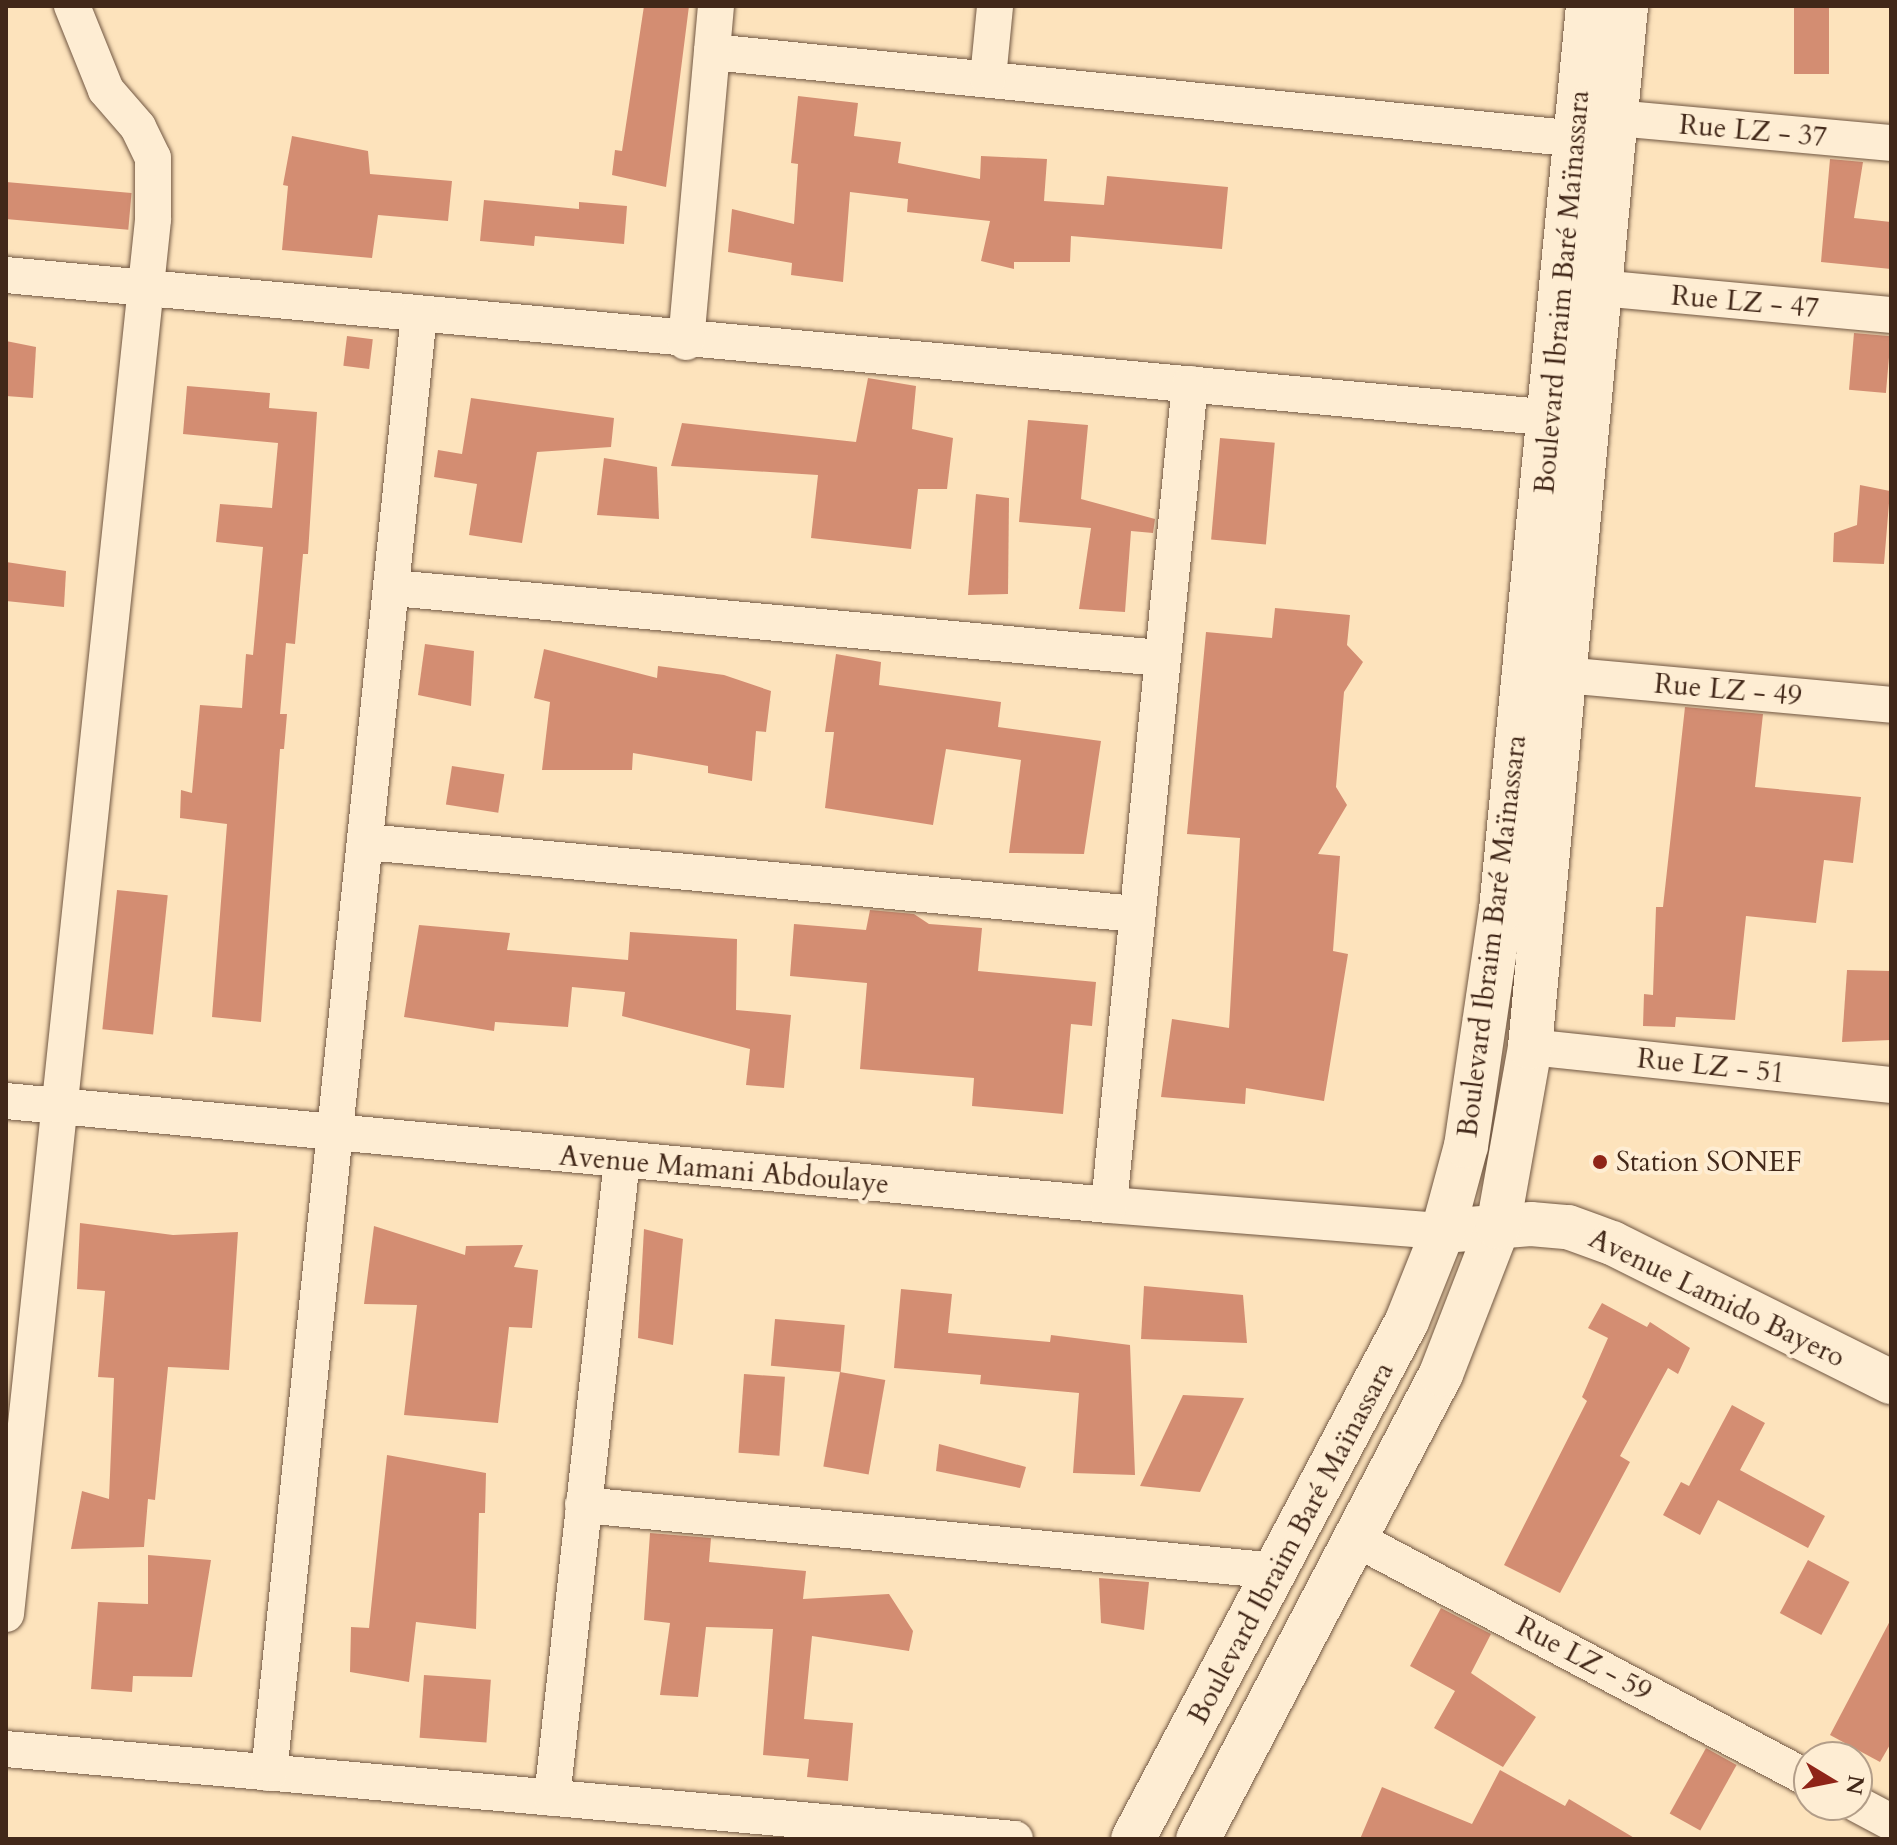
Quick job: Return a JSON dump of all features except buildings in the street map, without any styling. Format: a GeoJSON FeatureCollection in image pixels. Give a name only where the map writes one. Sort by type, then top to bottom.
{"type":"FeatureCollection","features":[{"type":"Feature","properties":{"kind":"main road","name":"Boulevard Ibraim Baré Maïnassara"},"geometry":{"type":"LineString","coordinates":[[1133,1839],[1407,1321],[1443,1231],[1466,1146],[1497,940],[1552,418],[1588,6]]}},
{"type":"Feature","properties":{"kind":"main road","name":"Boulevard Ibraim Baré Maïnassara"},"geometry":{"type":"LineString","coordinates":[[1198,1839],[1358,1540],[1441,1374],[1498,1227],[1530,1047],[1626,6]]}},
{"type":"Feature","properties":{"kind":"main road","name":"Avenue Lamido Bayero"},"geometry":{"type":"LineString","coordinates":[[1443,1231],[1568,1227],[1612,1243],[1891,1382]]}},
{"type":"Feature","properties":{"kind":"street"},"geometry":{"type":"LineString","coordinates":[[6,1614],[143,288],[153,219],[153,158],[138,127],[106,90],[72,6]]}},
{"type":"Feature","properties":{"kind":"street"},"geometry":{"type":"LineString","coordinates":[[686,342],[716,6]]}},
{"type":"Feature","properties":{"kind":"street"},"geometry":{"type":"LineString","coordinates":[[988,78],[995,6]]}},
{"type":"Feature","properties":{"kind":"street"},"geometry":{"type":"LineString","coordinates":[[712,52],[1578,139]]}},
{"type":"Feature","properties":{"kind":"street","name":"Rue LZ - 37"},"geometry":{"type":"LineString","coordinates":[[1616,118],[1891,143]]}},
{"type":"Feature","properties":{"kind":"street"},"geometry":{"type":"LineString","coordinates":[[6,275],[686,342],[1552,418]]}},
{"type":"Feature","properties":{"kind":"street","name":"Rue LZ - 47"},"geometry":{"type":"LineString","coordinates":[[1600,288],[1891,315]]}},
{"type":"Feature","properties":{"kind":"street"},"geometry":{"type":"LineString","coordinates":[[269,1773],[419,314]]}},
{"type":"Feature","properties":{"kind":"street"},"geometry":{"type":"LineString","coordinates":[[1109,1205],[1190,384]]}},
{"type":"Feature","properties":{"kind":"street"},"geometry":{"type":"LineString","coordinates":[[393,588],[1161,658]]}},
{"type":"Feature","properties":{"kind":"street","name":"Rue LZ - 49"},"geometry":{"type":"LineString","coordinates":[[1564,675],[1891,705]]}},
{"type":"Feature","properties":{"kind":"street"},"geometry":{"type":"LineString","coordinates":[[366,842],[1137,914]]}},
{"type":"Feature","properties":{"kind":"street","name":"Rue LZ - 51"},"geometry":{"type":"LineString","coordinates":[[1530,1047],[1891,1085]]}},
{"type":"Feature","properties":{"kind":"street","name":"Avenue Mamani Abdoulaye"},"geometry":{"type":"LineString","coordinates":[[6,1101],[1109,1205],[1443,1231]]}},
{"type":"Feature","properties":{"kind":"street"},"geometry":{"type":"LineString","coordinates":[[552,1798],[622,1160]]}},
{"type":"Feature","properties":{"kind":"street"},"geometry":{"type":"LineString","coordinates":[[583,1505],[1277,1571]]}},
{"type":"Feature","properties":{"kind":"street","name":"Rue LZ - 59"},"geometry":{"type":"LineString","coordinates":[[1358,1540],[1793,1771]]}},
{"type":"Feature","properties":{"kind":"street"},"geometry":{"type":"LineString","coordinates":[[6,1749],[1015,1839]]}},
{"type":"Feature","properties":{"kind":"street"},"geometry":{"type":"LineString","coordinates":[[1873,1812],[1891,1822]]}},
{"type":"Feature","properties":{"kind":"place","name":"Station SONEF"},"geometry":{"type":"Point","coordinates":[1600,1162]}}]}
